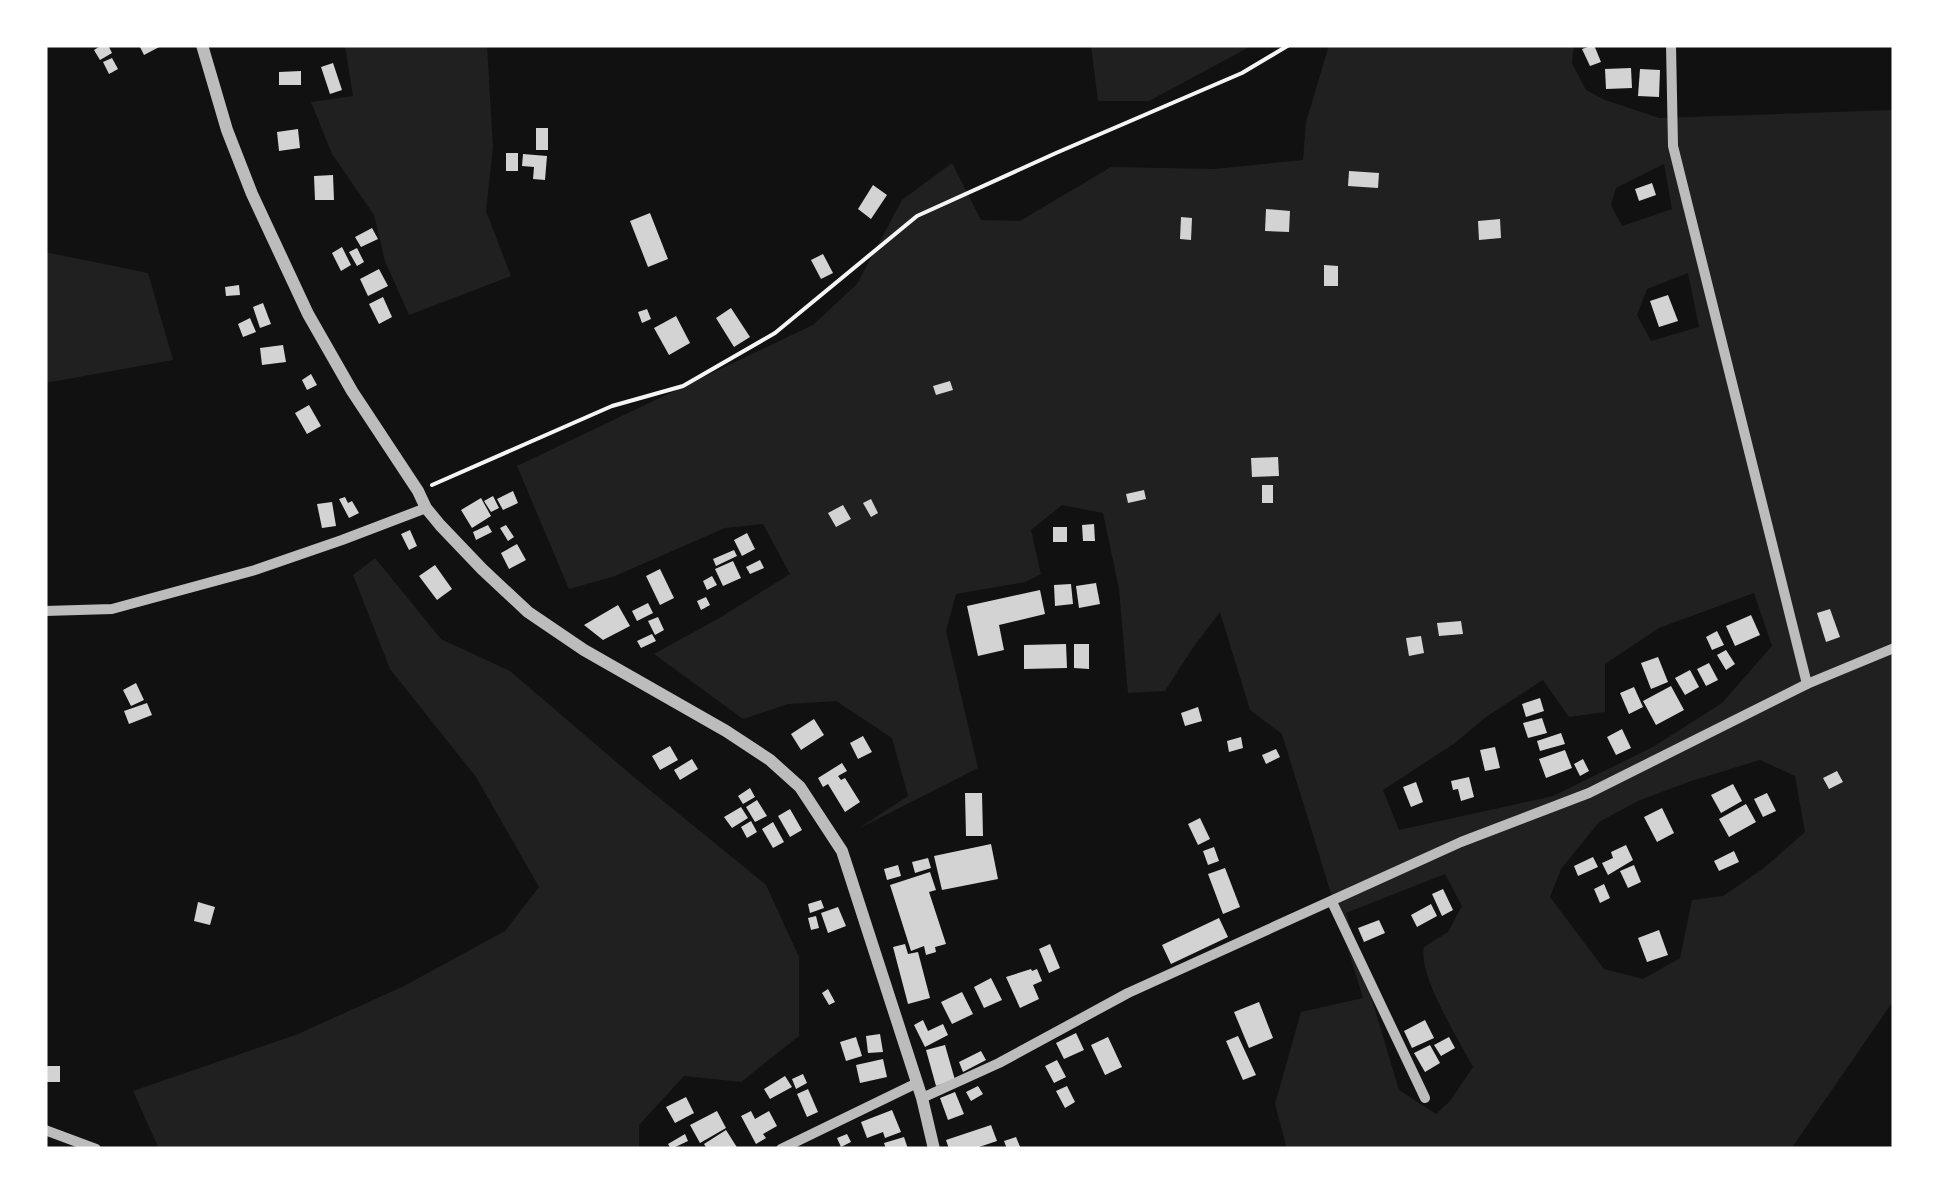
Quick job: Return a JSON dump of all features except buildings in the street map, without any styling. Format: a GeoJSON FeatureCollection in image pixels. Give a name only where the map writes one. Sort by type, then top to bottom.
{"type":"FeatureCollection","features":[{"type":"Feature","properties":{"kind":"street"},"geometry":{"type":"LineString","coordinates":[[202,45],[246,178],[308,314],[426,508],[528,612],[584,650],[770,760],[800,788],[842,851],[922,1098],[934,1149]]}},
{"type":"Feature","properties":{"kind":"street"},"geometry":{"type":"LineString","coordinates":[[1671,45],[1673,146],[1807,684]]}},
{"type":"Feature","properties":{"kind":"street"},"geometry":{"type":"LineString","coordinates":[[45,611],[112,609],[255,570],[426,508]]}},
{"type":"Feature","properties":{"kind":"street"},"geometry":{"type":"LineString","coordinates":[[922,1098],[999,1063],[1128,993],[1461,842],[1590,793],[1807,684],[1894,648]]}},
{"type":"Feature","properties":{"kind":"street"},"geometry":{"type":"LineString","coordinates":[[1332,902],[1424,1098]]}},
{"type":"Feature","properties":{"kind":"street"},"geometry":{"type":"LineString","coordinates":[[782,1149],[917,1083]]}},
{"type":"Feature","properties":{"kind":"street"},"geometry":{"type":"LineString","coordinates":[[45,1130],[96,1149]]}},
{"type":"Feature","properties":{"kind":"path"},"geometry":{"type":"LineString","coordinates":[[418,491],[612,406],[683,386],[775,333],[918,216],[1242,73],[1289,45]]}},
{"type":"Feature","properties":{"kind":"shaded area"},"geometry":{"type":"Polygon","coordinates":[[[487,45],[493,147],[486,211],[511,276],[409,315],[385,261],[374,215],[332,154],[311,102],[353,96],[345,46],[487,45]]]}},
{"type":"Feature","properties":{"kind":"shaded area"},"geometry":{"type":"Polygon","coordinates":[[[1091,45],[1253,45],[1149,101],[1098,101],[1091,45]]]}},
{"type":"Feature","properties":{"kind":"shaded area"},"geometry":{"type":"Polygon","coordinates":[[[1329,45],[1574,45],[1572,63],[1586,90],[1659,118],[1894,110],[1894,1000],[1791,1149],[1287,1149],[1275,1104],[1301,1012],[1363,998],[1282,734],[1250,710],[1220,612],[1165,691],[1128,693],[1119,589],[1103,513],[1062,505],[1031,530],[1041,574],[1025,582],[956,594],[946,631],[978,768],[858,829],[908,796],[892,738],[836,701],[788,704],[743,719],[654,654],[790,574],[763,524],[725,528],[615,576],[569,589],[517,466],[813,325],[857,284],[902,200],[952,163],[981,220],[1020,221],[1111,167],[1214,169],[1303,160],[1306,122],[1329,45]],[[1664,164],[1616,188],[1611,205],[1622,226],[1672,209],[1664,164]],[[1688,273],[1647,289],[1637,315],[1651,341],[1699,327],[1688,273]],[[1754,593],[1659,628],[1605,664],[1605,712],[1569,717],[1543,680],[1383,790],[1399,830],[1553,796],[1653,747],[1722,703],[1772,646],[1754,593]],[[1760,760],[1638,801],[1599,822],[1561,869],[1550,897],[1604,969],[1643,979],[1680,958],[1692,900],[1723,896],[1764,868],[1805,832],[1795,776],[1760,760]],[[1445,874],[1346,913],[1399,1090],[1436,1114],[1473,1067],[1441,1008],[1424,959],[1424,947],[1448,932],[1462,906],[1445,874]]]}},
{"type":"Feature","properties":{"kind":"shaded area"},"geometry":{"type":"Polygon","coordinates":[[[45,252],[148,273],[173,360],[45,383],[45,252]]]}},
{"type":"Feature","properties":{"kind":"shaded area"},"geometry":{"type":"Polygon","coordinates":[[[375,558],[441,639],[510,671],[766,885],[799,957],[799,1036],[741,1082],[684,1076],[639,1125],[639,1149],[159,1149],[133,1091],[298,1034],[404,986],[505,931],[539,887],[476,777],[390,669],[353,575],[375,558]]]}}]}
